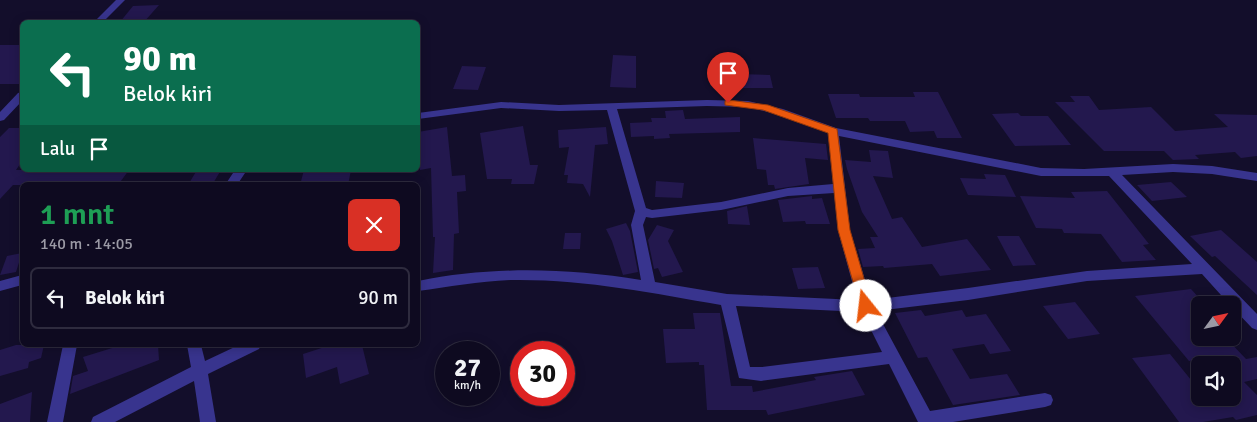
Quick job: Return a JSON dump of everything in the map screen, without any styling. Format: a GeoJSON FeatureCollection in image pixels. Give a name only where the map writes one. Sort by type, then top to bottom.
{"type":"FeatureCollection","features":[{"type":"Feature","properties":{"kind":"street"},"geometry":{"type":"LineString","coordinates":[[100,20],[121,0]]}},
{"type":"Feature","properties":{"kind":"street"},"geometry":{"type":"LineString","coordinates":[[2,113],[20,97]]}},
{"type":"Feature","properties":{"kind":"street"},"geometry":{"type":"LineString","coordinates":[[420,116],[501,105],[559,108],[748,104],[779,111],[833,131],[1041,172],[1084,173],[1173,168],[1212,170],[1257,177]]}},
{"type":"Feature","properties":{"kind":"street"},"geometry":{"type":"LineString","coordinates":[[611,106],[641,212],[637,225],[649,286]]}},
{"type":"Feature","properties":{"kind":"street"},"geometry":{"type":"LineString","coordinates":[[2,113],[20,112]]}},
{"type":"Feature","properties":{"kind":"street"},"geometry":{"type":"LineString","coordinates":[[833,131],[844,230],[866,306],[891,357],[926,420],[1045,400]]}},
{"type":"Feature","properties":{"kind":"street"},"geometry":{"type":"LineString","coordinates":[[1112,171],[1257,324]]}},
{"type":"Feature","properties":{"kind":"street"},"geometry":{"type":"LineString","coordinates":[[641,212],[652,214],[720,206],[788,192],[839,188]]}},
{"type":"Feature","properties":{"kind":"street"},"geometry":{"type":"LineString","coordinates":[[420,286],[448,280],[512,275],[559,276],[608,280],[727,300],[866,306],[929,300],[1087,276],[1203,269]]}},
{"type":"Feature","properties":{"kind":"street"},"geometry":{"type":"LineString","coordinates":[[0,286],[20,281]]}},
{"type":"Feature","properties":{"kind":"street"},"geometry":{"type":"LineString","coordinates":[[727,300],[744,373],[761,374],[891,357]]}},
{"type":"Feature","properties":{"kind":"street"},"geometry":{"type":"LineString","coordinates":[[55,422],[70,347]]}},
{"type":"Feature","properties":{"kind":"street"},"geometry":{"type":"LineString","coordinates":[[194,347],[208,422]]}},
{"type":"Feature","properties":{"kind":"street"},"geometry":{"type":"LineString","coordinates":[[98,422],[250,347]]}},
{"type":"Feature","properties":{"kind":"building"},"geometry":{"type":"Polygon","coordinates":[[[159,5],[146,20],[122,20],[133,6],[159,5]]]}},
{"type":"Feature","properties":{"kind":"building"},"geometry":{"type":"Polygon","coordinates":[[[0,45],[20,45],[20,84],[0,84],[0,45]]]}},
{"type":"Feature","properties":{"kind":"building"},"geometry":{"type":"Polygon","coordinates":[[[613,55],[636,56],[636,88],[610,87],[613,55]]]}},
{"type":"Feature","properties":{"kind":"building"},"geometry":{"type":"Polygon","coordinates":[[[462,66],[486,67],[478,90],[453,89],[462,66]]]}},
{"type":"Feature","properties":{"kind":"building"},"geometry":{"type":"Polygon","coordinates":[[[739,74],[770,75],[773,88],[741,88],[739,74]]]}},
{"type":"Feature","properties":{"kind":"building"},"geometry":{"type":"Polygon","coordinates":[[[913,92],[938,92],[962,138],[937,138],[934,131],[910,132],[905,121],[870,121],[868,118],[836,118],[828,94],[859,94],[860,97],[915,97],[913,92]]]}},
{"type":"Feature","properties":{"kind":"building"},"geometry":{"type":"Polygon","coordinates":[[[1070,96],[1089,96],[1099,110],[1151,107],[1175,131],[1228,127],[1214,114],[1257,115],[1257,156],[1241,158],[1235,152],[1195,155],[1199,159],[1173,160],[1164,151],[1104,151],[1055,102],[1075,102],[1070,96]]]}},
{"type":"Feature","properties":{"kind":"building"},"geometry":{"type":"Polygon","coordinates":[[[683,110],[685,119],[740,117],[740,132],[669,134],[670,138],[654,139],[654,136],[631,137],[630,123],[652,122],[651,118],[666,118],[665,111],[683,110]]]}},
{"type":"Feature","properties":{"kind":"building"},"geometry":{"type":"Polygon","coordinates":[[[1018,113],[1021,116],[1048,116],[1071,145],[1015,146],[992,114],[1018,113]]]}},
{"type":"Feature","properties":{"kind":"building"},"geometry":{"type":"Polygon","coordinates":[[[523,126],[530,165],[538,165],[534,184],[511,184],[512,179],[487,179],[480,133],[523,126]]]}},
{"type":"Feature","properties":{"kind":"building"},"geometry":{"type":"Polygon","coordinates":[[[447,127],[452,176],[465,175],[466,191],[457,192],[459,233],[454,234],[453,270],[433,273],[435,237],[433,237],[431,168],[420,170],[420,132],[447,127]]]}},
{"type":"Feature","properties":{"kind":"building"},"geometry":{"type":"Polygon","coordinates":[[[606,127],[608,144],[595,145],[590,197],[583,184],[567,183],[568,175],[564,175],[569,147],[559,148],[558,130],[606,127]]]}},
{"type":"Feature","properties":{"kind":"building"},"geometry":{"type":"Polygon","coordinates":[[[9,128],[20,128],[20,164],[16,170],[20,170],[20,172],[128,172],[120,182],[20,182],[20,185],[13,185],[0,199],[0,137],[9,128]]]}},
{"type":"Feature","properties":{"kind":"building"},"geometry":{"type":"Polygon","coordinates":[[[753,138],[826,144],[828,160],[805,158],[809,184],[775,189],[774,185],[768,185],[766,170],[757,169],[753,138]]]}},
{"type":"Feature","properties":{"kind":"building"},"geometry":{"type":"Polygon","coordinates":[[[869,150],[888,151],[893,178],[873,176],[892,219],[902,217],[922,247],[967,239],[991,270],[940,276],[932,264],[884,268],[883,266],[863,267],[858,249],[875,248],[870,237],[878,237],[862,212],[845,160],[871,162],[869,150]]]}},
{"type":"Feature","properties":{"kind":"building"},"geometry":{"type":"Polygon","coordinates":[[[196,172],[220,172],[214,182],[190,182],[196,172]]]}},
{"type":"Feature","properties":{"kind":"building"},"geometry":{"type":"Polygon","coordinates":[[[303,172],[351,172],[349,182],[301,182],[303,172]]]}},
{"type":"Feature","properties":{"kind":"building"},"geometry":{"type":"Polygon","coordinates":[[[984,174],[1005,175],[1016,197],[968,195],[960,178],[986,179],[984,174]]]}},
{"type":"Feature","properties":{"kind":"building"},"geometry":{"type":"Polygon","coordinates":[[[656,181],[684,183],[682,198],[655,197],[656,181]]]}},
{"type":"Feature","properties":{"kind":"building"},"geometry":{"type":"Polygon","coordinates":[[[1171,182],[1187,197],[1152,201],[1137,185],[1171,182]]]}},
{"type":"Feature","properties":{"kind":"building"},"geometry":{"type":"Polygon","coordinates":[[[1107,191],[1149,244],[1143,245],[1156,260],[1122,262],[1101,234],[1064,233],[1062,229],[1036,228],[1020,196],[1075,198],[1071,192],[1107,191]]]}},
{"type":"Feature","properties":{"kind":"building"},"geometry":{"type":"Polygon","coordinates":[[[812,196],[812,199],[822,198],[830,224],[806,224],[805,221],[783,222],[778,200],[812,196]]]}},
{"type":"Feature","properties":{"kind":"building"},"geometry":{"type":"Polygon","coordinates":[[[747,206],[750,225],[728,224],[727,211],[747,206]]]}},
{"type":"Feature","properties":{"kind":"building"},"geometry":{"type":"Polygon","coordinates":[[[626,223],[630,231],[638,272],[623,275],[606,229],[626,223]]]}},
{"type":"Feature","properties":{"kind":"building"},"geometry":{"type":"Polygon","coordinates":[[[657,225],[674,230],[668,241],[683,272],[662,277],[658,268],[654,269],[648,240],[657,225]]]}},
{"type":"Feature","properties":{"kind":"building"},"geometry":{"type":"Polygon","coordinates":[[[1221,230],[1257,262],[1257,295],[1215,256],[1212,257],[1190,236],[1221,230]]]}},
{"type":"Feature","properties":{"kind":"building"},"geometry":{"type":"Polygon","coordinates":[[[565,233],[581,233],[580,249],[563,249],[565,233]]]}},
{"type":"Feature","properties":{"kind":"building"},"geometry":{"type":"Polygon","coordinates":[[[997,236],[1019,236],[1036,265],[1013,266],[997,236]]]}},
{"type":"Feature","properties":{"kind":"building"},"geometry":{"type":"Polygon","coordinates":[[[20,253],[16,272],[0,275],[7,256],[20,253]]]}},
{"type":"Feature","properties":{"kind":"building"},"geometry":{"type":"Polygon","coordinates":[[[818,267],[825,288],[798,289],[792,268],[818,267]]]}},
{"type":"Feature","properties":{"kind":"building"},"geometry":{"type":"Polygon","coordinates":[[[1191,289],[1197,296],[1191,296],[1191,346],[1234,346],[1246,359],[1257,357],[1257,379],[1244,382],[1257,395],[1257,415],[1236,420],[1233,417],[1203,422],[1179,422],[1132,358],[1170,354],[1191,380],[1191,406],[1241,406],[1241,356],[1191,356],[1191,361],[1189,361],[1135,296],[1191,289]]]}},
{"type":"Feature","properties":{"kind":"building"},"geometry":{"type":"Polygon","coordinates":[[[1075,302],[1100,334],[1068,339],[1043,306],[1075,302]]]}},
{"type":"Feature","properties":{"kind":"building"},"geometry":{"type":"Polygon","coordinates":[[[921,310],[925,316],[962,310],[966,317],[986,314],[1011,351],[990,354],[984,344],[952,349],[970,379],[1007,374],[1020,395],[953,405],[927,357],[918,358],[895,313],[921,310]]]}},
{"type":"Feature","properties":{"kind":"building"},"geometry":{"type":"Polygon","coordinates":[[[693,313],[720,313],[731,386],[752,386],[753,392],[816,380],[814,377],[852,371],[865,395],[768,415],[766,410],[707,410],[704,365],[699,365],[699,362],[666,363],[663,329],[695,329],[693,313]]]}},
{"type":"Feature","properties":{"kind":"building"},"geometry":{"type":"Polygon","coordinates":[[[16,345],[20,345],[20,347],[44,347],[41,358],[29,362],[28,368],[0,376],[0,350],[16,345]]]}},
{"type":"Feature","properties":{"kind":"building"},"geometry":{"type":"Polygon","coordinates":[[[116,347],[158,347],[159,360],[70,394],[73,376],[88,371],[83,357],[116,347]]]}},
{"type":"Feature","properties":{"kind":"building"},"geometry":{"type":"Polygon","coordinates":[[[325,347],[362,347],[369,374],[340,384],[337,367],[306,378],[303,354],[325,347]]]}},
{"type":"Feature","properties":{"kind":"building"},"geometry":{"type":"Polygon","coordinates":[[[32,392],[30,422],[0,422],[0,404],[32,392]]]}},
{"type":"Feature","properties":{"kind":"route"},"geometry":{"type":"LineString","coordinates":[[728,103],[748,104],[779,111],[833,131],[844,230],[866,306]]}}]}
